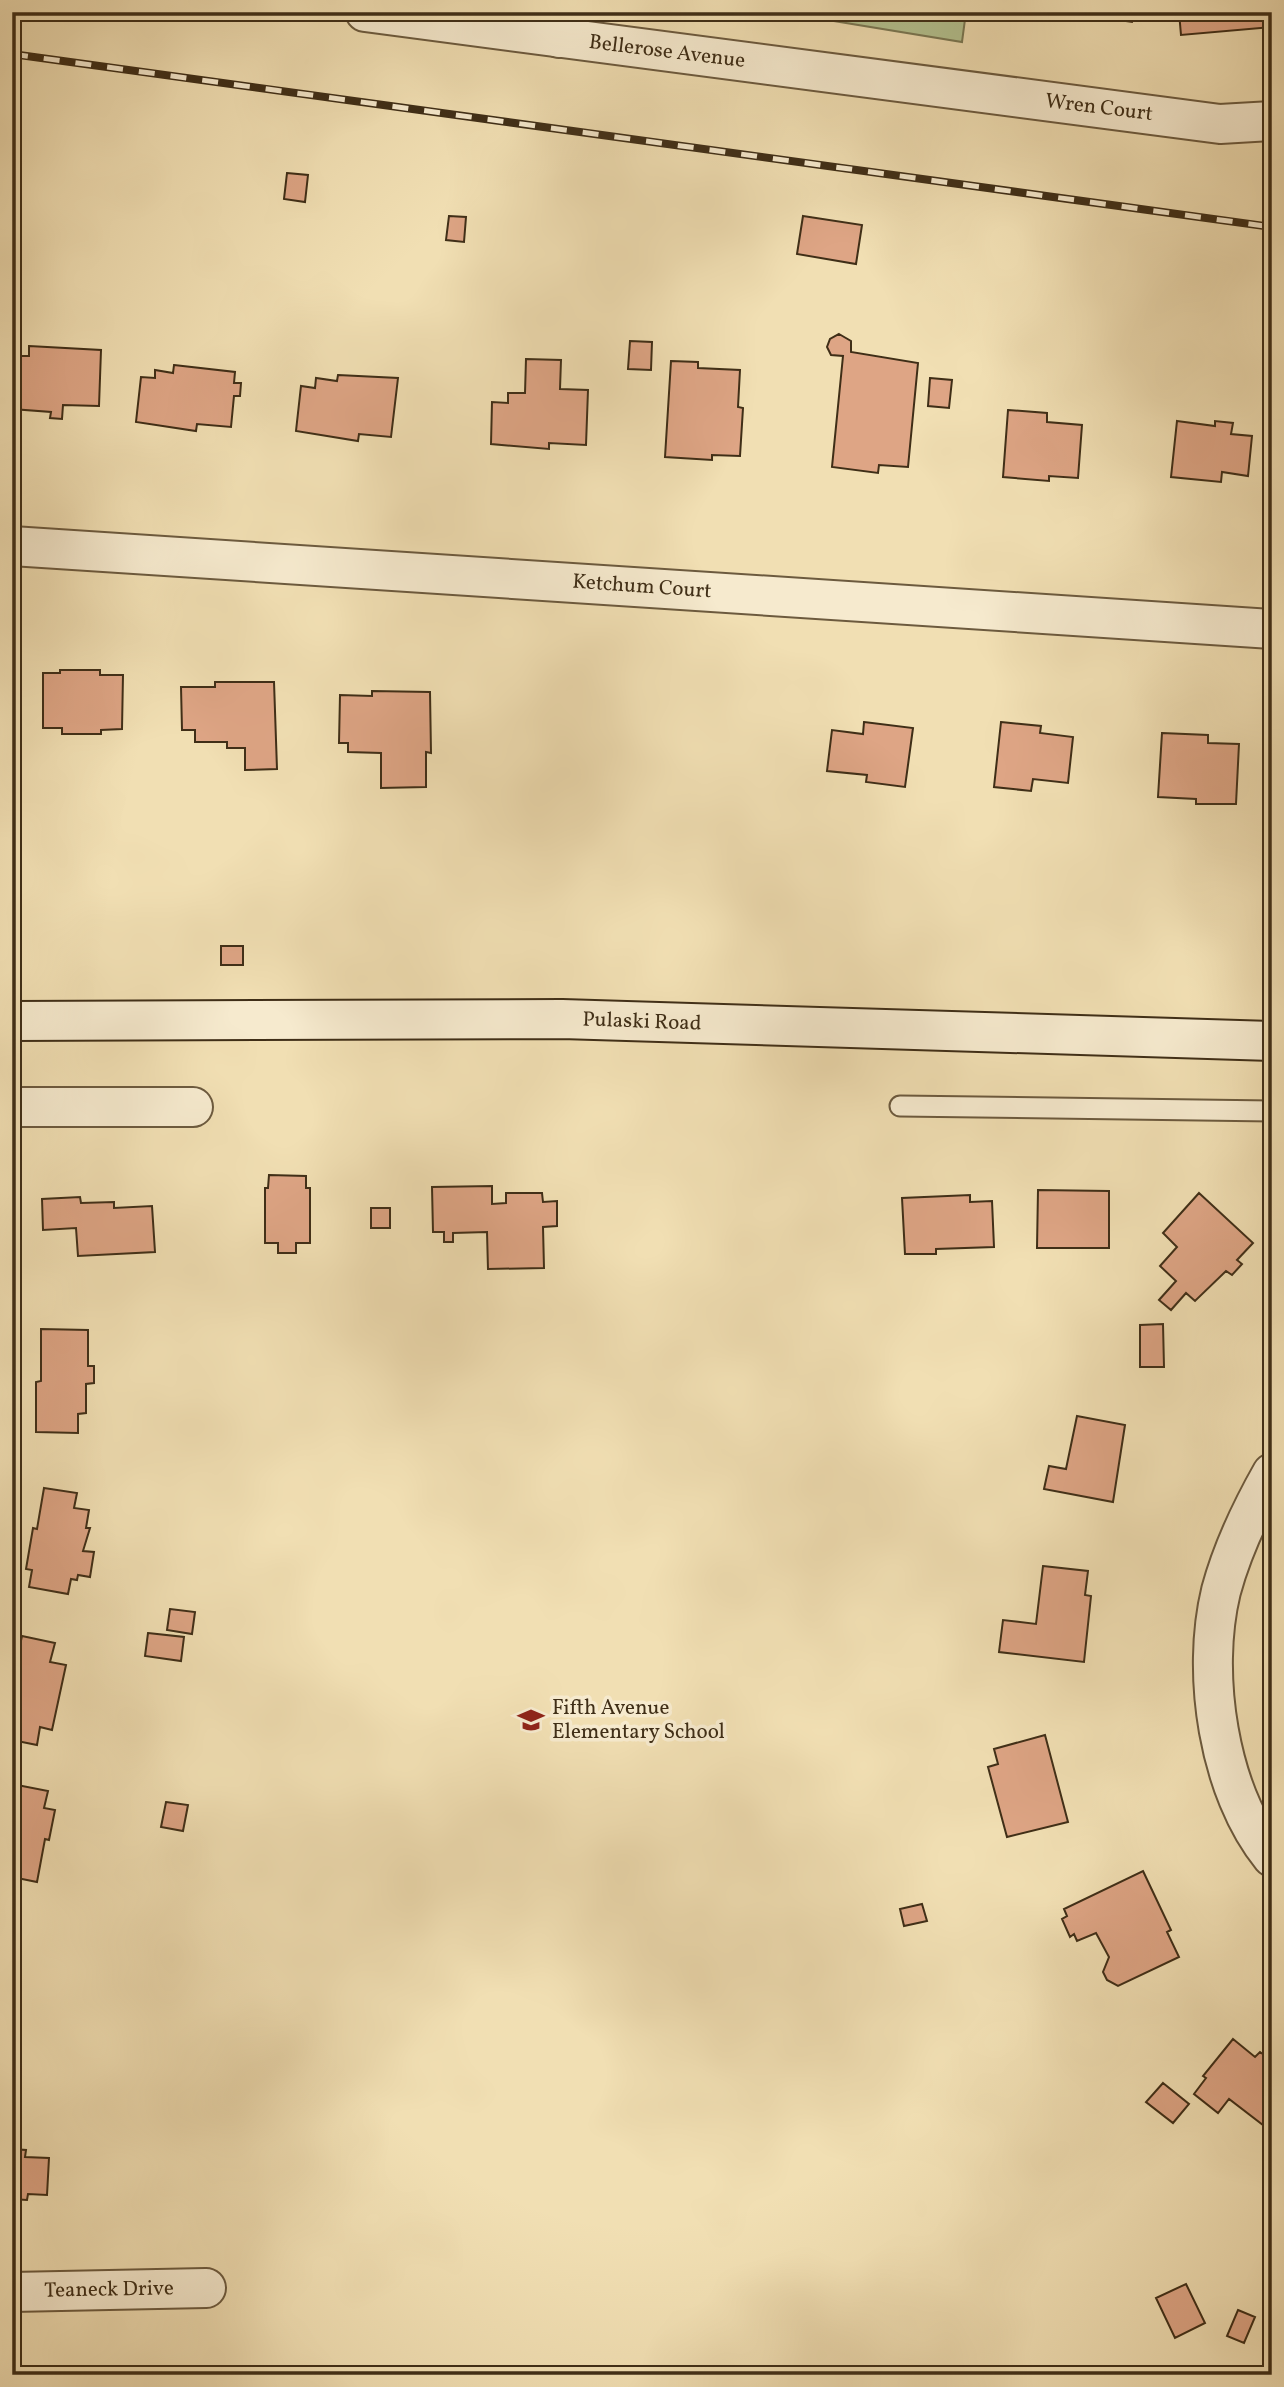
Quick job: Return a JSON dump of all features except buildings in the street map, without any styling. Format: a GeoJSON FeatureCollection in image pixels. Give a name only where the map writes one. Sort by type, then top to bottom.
{"type":"FeatureCollection","features":[{"type":"Feature","properties":{"kind":"street","name":"Bellerose Avenue"},"geometry":{"type":"LineString","coordinates":[[365,12],[560,25],[927,85]]}},
{"type":"Feature","properties":{"kind":"street","name":"Wren Court"},"geometry":{"type":"LineString","coordinates":[[927,85],[1220,124],[1272,121]]}},
{"type":"Feature","properties":{"kind":"street","name":"Ketchum Court"},"geometry":{"type":"LineString","coordinates":[[12,546],[1272,629]]}},
{"type":"Feature","properties":{"kind":"street","name":"Pulaski Road"},"geometry":{"type":"LineString","coordinates":[[12,1021],[562,1019],[1272,1041]]}},
{"type":"Feature","properties":{"kind":"street"},"geometry":{"type":"LineString","coordinates":[[12,1107],[193,1107]]}},
{"type":"Feature","properties":{"kind":"street"},"geometry":{"type":"LineString","coordinates":[[1272,1473],[1251,1510],[1221,1592],[1211,1676],[1224,1760],[1254,1835],[1272,1857]]}},
{"type":"Feature","properties":{"kind":"street","name":"Teaneck Drive"},"geometry":{"type":"LineString","coordinates":[[12,2292],[206,2288]]}},
{"type":"Feature","properties":{"kind":"lane"},"geometry":{"type":"LineString","coordinates":[[900,1106],[1272,1111]]}},
{"type":"Feature","properties":{"kind":"green space"},"geometry":{"type":"Polygon","coordinates":[[[779,12],[966,12],[962,42],[779,12]]]}},
{"type":"Feature","properties":{"kind":"railway"},"geometry":{"type":"LineString","coordinates":[[12,54],[1272,227]]}},
{"type":"Feature","properties":{"kind":"place","name":"Fifth Avenue Elementary School"},"geometry":{"type":"Point","coordinates":[531,1720]}}]}
